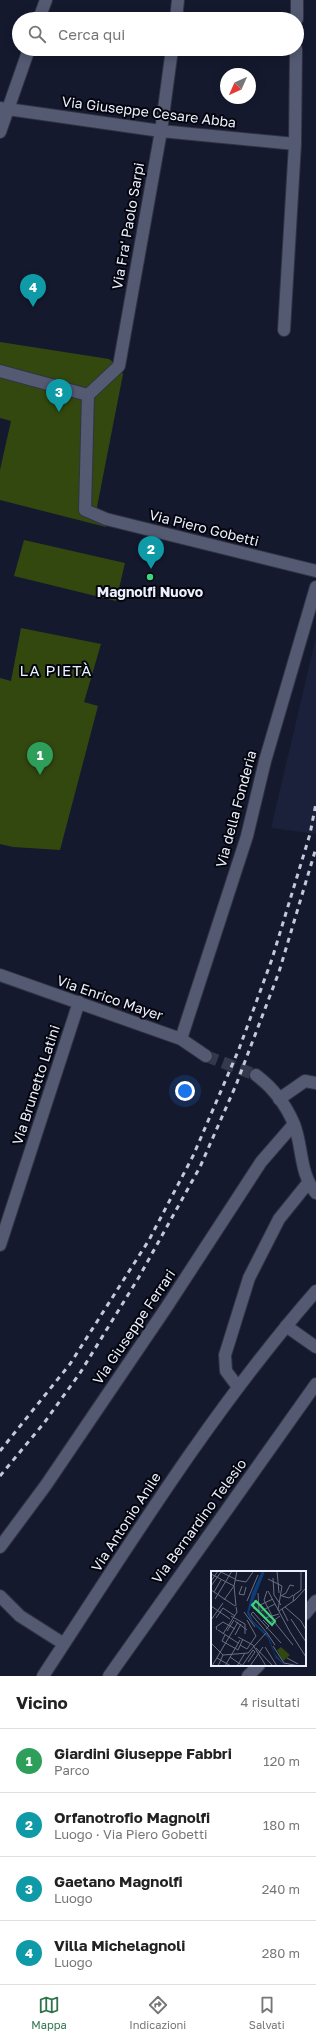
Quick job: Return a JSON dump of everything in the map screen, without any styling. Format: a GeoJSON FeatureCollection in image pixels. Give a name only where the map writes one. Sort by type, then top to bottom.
{"type":"FeatureCollection","features":[{"type":"Feature","properties":{"kind":"street"},"geometry":{"type":"LineString","coordinates":[[42,12],[46,0]]}},
{"type":"Feature","properties":{"kind":"street"},"geometry":{"type":"LineString","coordinates":[[177,12],[178,0]]}},
{"type":"Feature","properties":{"kind":"street"},"geometry":{"type":"LineString","coordinates":[[297,0],[297,12]]}},
{"type":"Feature","properties":{"kind":"street"},"geometry":{"type":"LineString","coordinates":[[0,132],[4,108],[26,56]]}},
{"type":"Feature","properties":{"kind":"street","name":"Via Fra' Paolo Sarpi"},"geometry":{"type":"LineString","coordinates":[[88,395],[119,366],[161,131],[171,56]]}},
{"type":"Feature","properties":{"kind":"street"},"geometry":{"type":"LineString","coordinates":[[284,330],[294,144],[296,56]]}},
{"type":"Feature","properties":{"kind":"street","name":"Via Giuseppe Cesare Abba"},"geometry":{"type":"LineString","coordinates":[[4,108],[161,131],[294,144]]}},
{"type":"Feature","properties":{"kind":"street"},"geometry":{"type":"LineString","coordinates":[[0,371],[88,395]]}},
{"type":"Feature","properties":{"kind":"street","name":"Via Piero Gobetti"},"geometry":{"type":"LineString","coordinates":[[88,395],[85,510],[106,519],[316,571]]}},
{"type":"Feature","properties":{"kind":"street","name":"Via della Fonderia"},"geometry":{"type":"LineString","coordinates":[[181,1039],[247,836],[265,761],[316,587]]}},
{"type":"Feature","properties":{"kind":"street","name":"Via Enrico Mayer"},"geometry":{"type":"LineString","coordinates":[[0,975],[181,1039],[206,1056]]}},
{"type":"Feature","properties":{"kind":"street","name":"Via Brunetto Latini"},"geometry":{"type":"LineString","coordinates":[[0,1245],[79,1002]]}},
{"type":"Feature","properties":{"kind":"street"},"geometry":{"type":"LineString","coordinates":[[256,1075],[271,1086],[294,1124],[308,1183],[316,1193]]}},
{"type":"Feature","properties":{"kind":"street"},"geometry":{"type":"LineString","coordinates":[[279,1099],[305,1081],[316,1083]]}},
{"type":"Feature","properties":{"kind":"street","name":"Via Giuseppe Ferrari"},"geometry":{"type":"LineString","coordinates":[[0,1547],[46,1485],[157,1321],[261,1162],[294,1124]]}},
{"type":"Feature","properties":{"kind":"street"},"geometry":{"type":"LineString","coordinates":[[238,1387],[226,1370],[225,1355],[249,1278],[279,1219],[308,1183]]}},
{"type":"Feature","properties":{"kind":"street","name":"Via Antonio Anile"},"geometry":{"type":"LineString","coordinates":[[43,1676],[174,1477],[238,1387],[286,1326],[316,1291]]}},
{"type":"Feature","properties":{"kind":"street"},"geometry":{"type":"LineString","coordinates":[[286,1326],[316,1347]]}},
{"type":"Feature","properties":{"kind":"street","name":"Via Bernardino Telesio"},"geometry":{"type":"LineString","coordinates":[[109,1676],[316,1384]]}},
{"type":"Feature","properties":{"kind":"street"},"geometry":{"type":"LineString","coordinates":[[0,1596],[20,1616],[64,1644]]}},
{"type":"Feature","properties":{"kind":"street"},"geometry":{"type":"LineString","coordinates":[[306,1613],[316,1601]]}},
{"type":"Feature","properties":{"kind":"street"},"geometry":{"type":"LineString","coordinates":[[248,1676],[258,1666]]}},
{"type":"Feature","properties":{"kind":"shaded area"},"geometry":{"type":"Polygon","coordinates":[[[316,637],[316,834],[271,828],[316,637]]]}},
{"type":"Feature","properties":{"kind":"green space"},"geometry":{"type":"Polygon","coordinates":[[[0,342],[109,359],[119,366],[123,374],[97,507],[106,519],[106,527],[0,500],[0,470],[11,421],[0,418],[0,342]]]}},
{"type":"Feature","properties":{"kind":"green space"},"geometry":{"type":"Polygon","coordinates":[[[24,540],[125,563],[116,601],[14,576],[24,540]]]}},
{"type":"Feature","properties":{"kind":"green space"},"geometry":{"type":"Polygon","coordinates":[[[21,628],[101,644],[84,702],[98,706],[60,850],[13,847],[0,844],[0,678],[11,681],[21,628]]]}},
{"type":"Feature","properties":{"kind":"tunnel"},"geometry":{"type":"LineString","coordinates":[[206,1056],[256,1075]]}},
{"type":"Feature","properties":{"kind":"railway"},"geometry":{"type":"LineString","coordinates":[[0,1451],[70,1364],[149,1240],[193,1156],[239,1049],[272,959],[310,834],[316,803]]}},
{"type":"Feature","properties":{"kind":"railway"},"geometry":{"type":"LineString","coordinates":[[0,1476],[44,1423],[80,1373],[139,1277],[200,1167],[236,1085],[279,972],[316,848]]}},
{"type":"Feature","properties":{"kind":"place","name":"Villa Michelagnoli"},"geometry":{"type":"Point","coordinates":[33,307]}},
{"type":"Feature","properties":{"kind":"place","name":"Gaetano Magnolfi"},"geometry":{"type":"Point","coordinates":[59,412]}},
{"type":"Feature","properties":{"kind":"place","name":"Orfanotrofio Magnolfi"},"geometry":{"type":"Point","coordinates":[151,569]}},
{"type":"Feature","properties":{"kind":"place","name":"Magnolfi Nuovo"},"geometry":{"type":"Point","coordinates":[150,577]}},
{"type":"Feature","properties":{"kind":"place","name":"Giardini Giuseppe Fabbri"},"geometry":{"type":"Point","coordinates":[40,775]}},
{"type":"Feature","properties":{"kind":"district","name":"LA PIETÀ"},"geometry":{"type":"Point","coordinates":[56,671]}}]}
